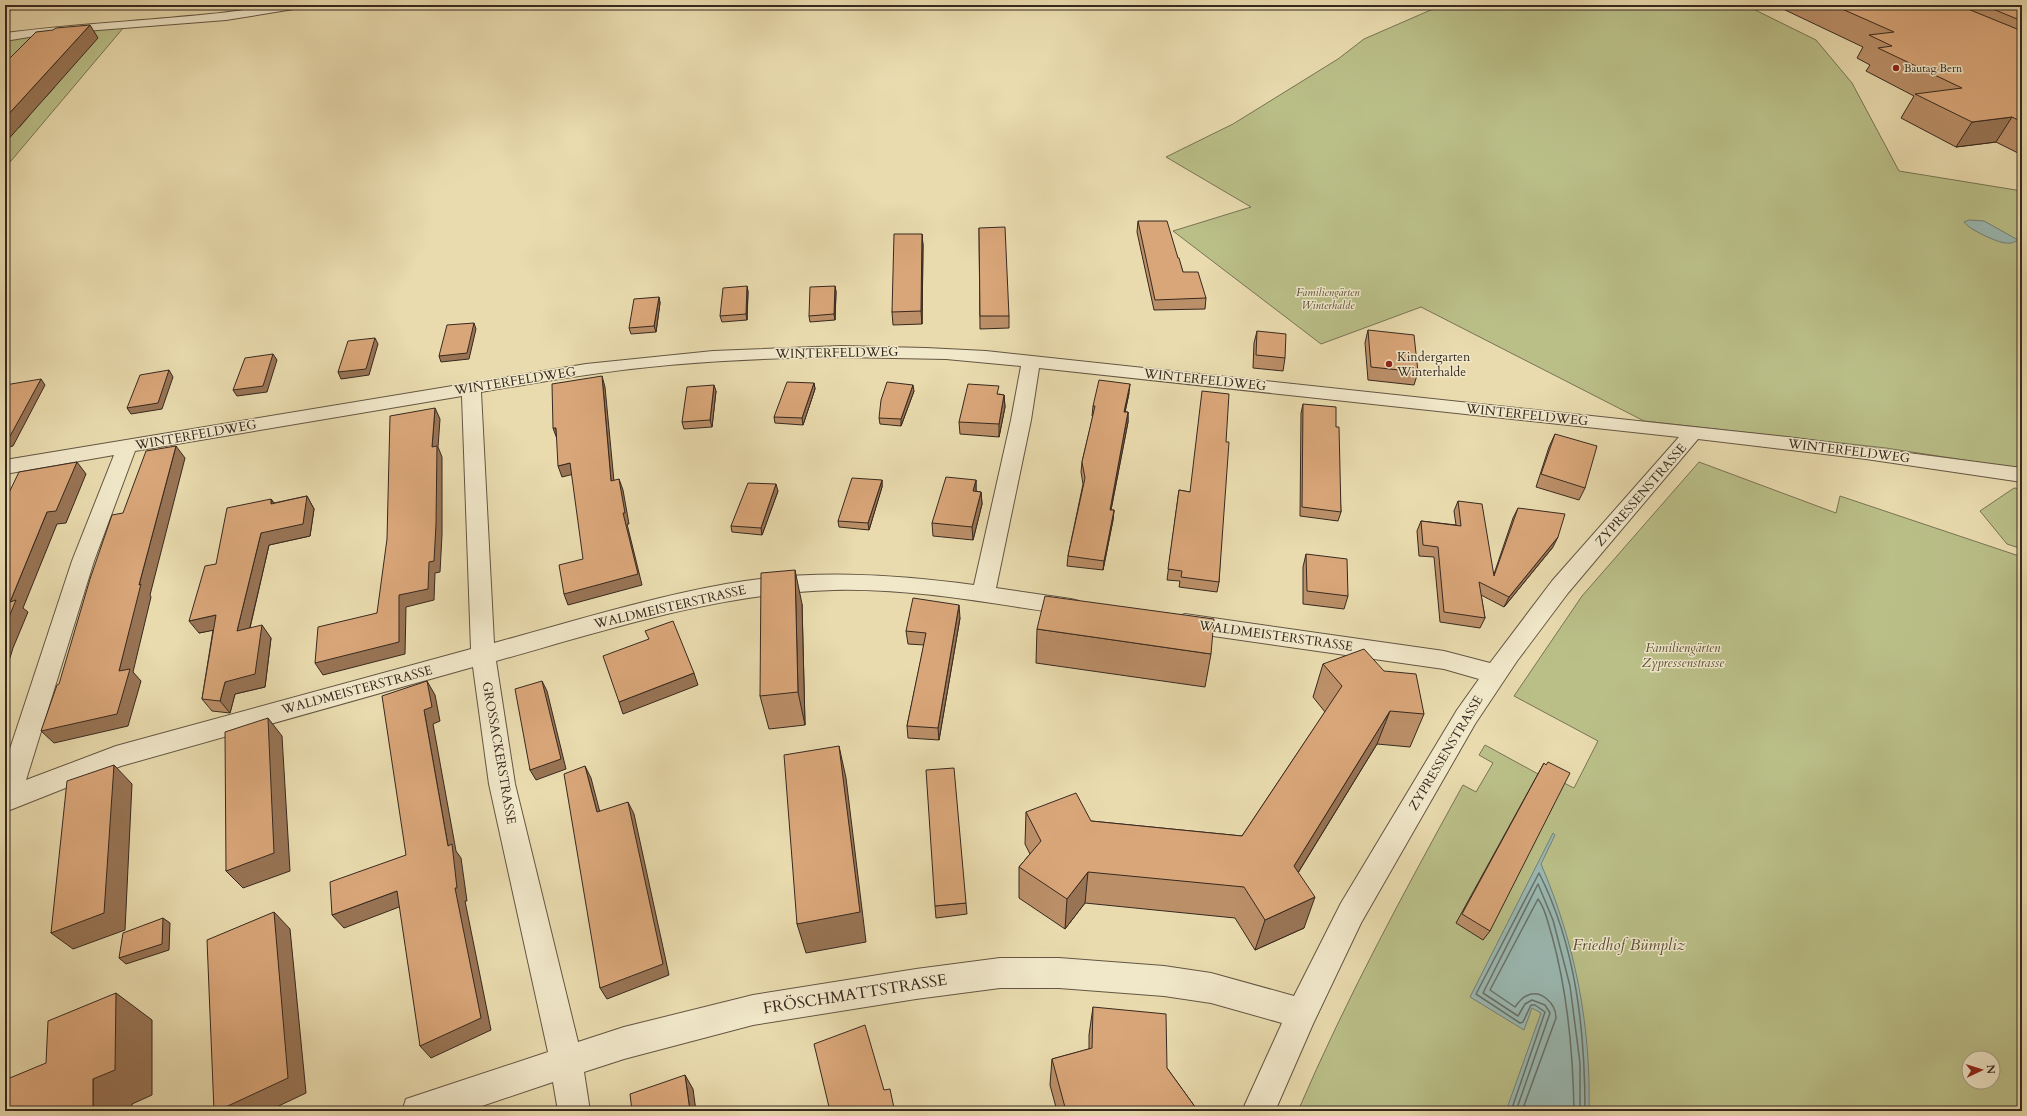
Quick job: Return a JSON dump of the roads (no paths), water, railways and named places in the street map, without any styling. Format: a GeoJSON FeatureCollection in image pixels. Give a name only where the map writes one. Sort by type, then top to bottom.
{"type":"FeatureCollection","features":[{"type":"Feature","properties":{"kind":"street"},"geometry":{"type":"LineString","coordinates":[[5,9],[9,5]]}},
{"type":"Feature","properties":{"kind":"street"},"geometry":{"type":"LineString","coordinates":[[5,37],[48,31],[226,17],[300,5]]}},
{"type":"Feature","properties":{"kind":"street","name":"WINTERFELDWEG"},"geometry":{"type":"LineString","coordinates":[[5,467],[470,388],[626,364],[764,354],[866,351],[930,353],[1030,362],[1693,433],[1882,455],[2022,475]]}},
{"type":"Feature","properties":{"kind":"street"},"geometry":{"type":"LineString","coordinates":[[983,594],[1021,420],[1030,362]]}},
{"type":"Feature","properties":{"kind":"street","name":"GROSSACKERSTRASSE"},"geometry":{"type":"LineString","coordinates":[[470,388],[483,655],[502,784],[566,1060],[574,1111]]}},
{"type":"Feature","properties":{"kind":"street","name":"ZYPRESSENSTRASSE"},"geometry":{"type":"LineString","coordinates":[[1258,1111],[1302,1013],[1351,913],[1466,717],[1495,674],[1560,586],[1693,433]]}},
{"type":"Feature","properties":{"kind":"street","name":"WALDMEISTERSTRASSE"},"geometry":{"type":"LineString","coordinates":[[6,800],[83,561],[127,446]]}},
{"type":"Feature","properties":{"kind":"street","name":"WALDMEISTERSTRASSE"},"geometry":{"type":"LineString","coordinates":[[6,800],[116,757],[648,610],[727,592],[824,582],[866,582],[914,585],[1095,610]]}},
{"type":"Feature","properties":{"kind":"street","name":"WALDMEISTERSTRASSE"},"geometry":{"type":"LineString","coordinates":[[1167,621],[1444,660],[1495,674]]}},
{"type":"Feature","properties":{"kind":"street","name":"FRÖSCHMATTSTRASSE"},"geometry":{"type":"LineString","coordinates":[[418,1111],[566,1060],[624,1043],[753,1010],[916,984],[1000,973],[1059,973],[1164,981],[1212,988],[1302,1013]]}},
{"type":"Feature","properties":{"kind":"water"},"geometry":{"type":"Polygon","coordinates":[[[1969,220],[1984,221],[2018,240],[2008,243],[1990,238],[1977,232],[1964,222],[1969,220]]]}},
{"type":"Feature","properties":{"kind":"water"},"geometry":{"type":"Polygon","coordinates":[[[1553,833],[1555,835],[1541,864],[1553,894],[1572,954],[1584,1016],[1589,1079],[1589,1111],[1506,1111],[1541,1013],[1532,1008],[1524,1030],[1470,997],[1553,833]]]}},
{"type":"Feature","properties":{"kind":"place","name":"Bautag Bern"},"geometry":{"type":"Point","coordinates":[1896,68]}},
{"type":"Feature","properties":{"kind":"place","name":"Kindergarten Winterhalde"},"geometry":{"type":"Point","coordinates":[1389,364]}},
{"type":"Feature","properties":{"kind":"park label","name":"Familiengärten Winterhalde"},"geometry":{"type":"Point","coordinates":[1328,298]}},
{"type":"Feature","properties":{"kind":"park label","name":"Familiengärten Zypressenstrasse"},"geometry":{"type":"Point","coordinates":[1683,656]}},
{"type":"Feature","properties":{"kind":"park label","name":"Friedhof Bümpliz"},"geometry":{"type":"Point","coordinates":[1629,945]}}]}
